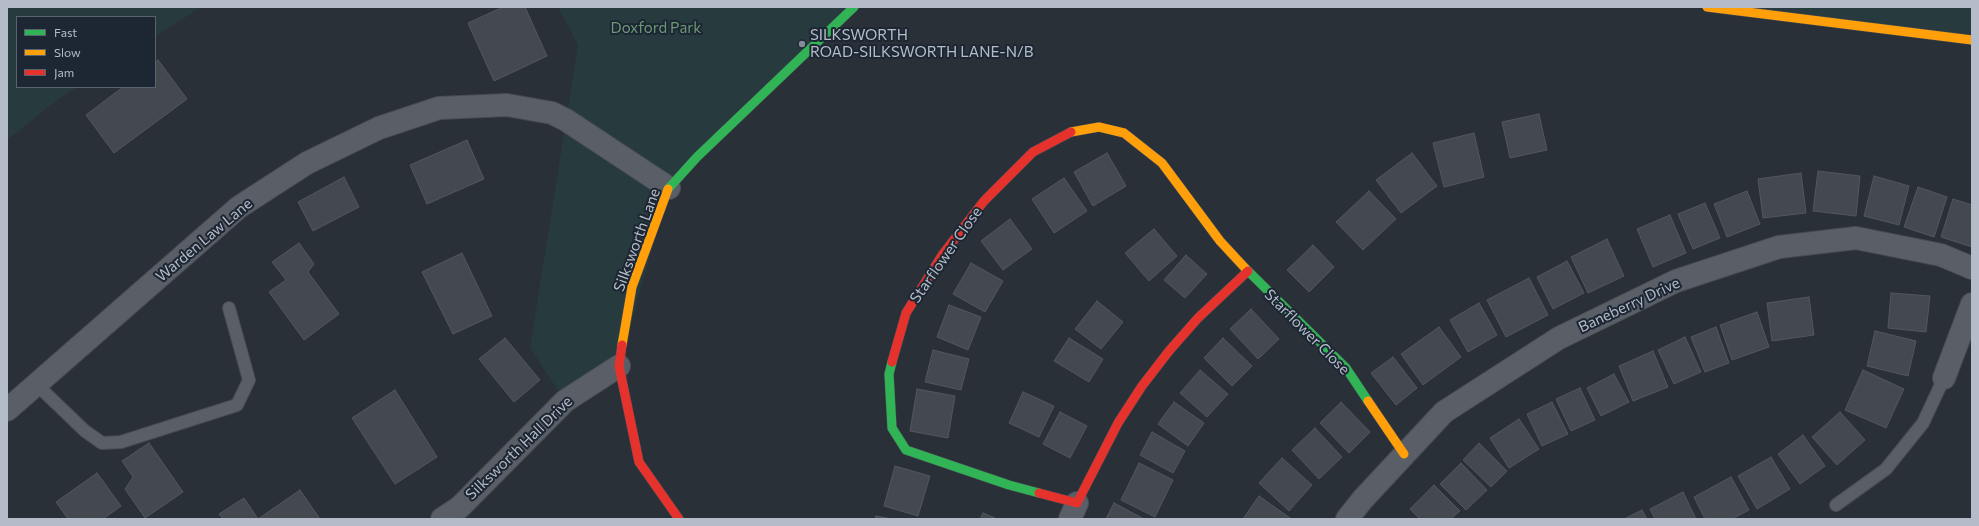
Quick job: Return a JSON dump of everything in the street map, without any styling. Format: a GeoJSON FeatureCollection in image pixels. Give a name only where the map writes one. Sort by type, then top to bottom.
{"type":"FeatureCollection","features":[{"type":"Feature","properties":{"kind":"street","name":"Silksworth Lane"},"geometry":{"type":"LineString","coordinates":[[679,519],[639,462],[618,366],[632,287],[669,188],[697,157],[854,7]]}},
{"type":"Feature","properties":{"kind":"street"},"geometry":{"type":"LineString","coordinates":[[1707,7],[1972,40]]}},
{"type":"Feature","properties":{"kind":"street","name":"Warden Law Lane"},"geometry":{"type":"LineString","coordinates":[[7,410],[239,207],[307,163],[379,128],[439,108],[507,105],[552,113],[566,120],[669,188]]}},
{"type":"Feature","properties":{"kind":"street","name":"Starflower Close"},"geometry":{"type":"LineString","coordinates":[[1248,271],[1198,318],[1169,351],[1142,386],[1118,423],[1073,511],[1010,485],[906,450],[892,428],[889,374],[906,313],[943,254],[984,201],[1032,152],[1068,133],[1099,127],[1124,133],[1162,163],[1220,241],[1248,271],[1346,368],[1404,454]]}},
{"type":"Feature","properties":{"kind":"street","name":"Baneberry Drive"},"geometry":{"type":"LineString","coordinates":[[1354,517],[1404,454],[1444,412],[1559,338],[1676,281],[1779,246],[1856,238],[1941,255],[1972,268]]}},
{"type":"Feature","properties":{"kind":"street"},"geometry":{"type":"LineString","coordinates":[[1944,378],[1972,304]]}},
{"type":"Feature","properties":{"kind":"street","name":"Silksworth Hall Drive"},"geometry":{"type":"LineString","coordinates":[[442,519],[460,507],[565,401],[618,366]]}},
{"type":"Feature","properties":{"kind":"lane"},"geometry":{"type":"LineString","coordinates":[[37,385],[85,431],[102,443],[121,442],[237,405],[249,380],[229,308]]}},
{"type":"Feature","properties":{"kind":"lane"},"geometry":{"type":"LineString","coordinates":[[1836,504],[1886,469],[1923,423],[1944,378]]}},
{"type":"Feature","properties":{"kind":"green space"},"geometry":{"type":"Polygon","coordinates":[[[7,7],[201,7],[156,36],[156,16],[16,16],[16,88],[76,88],[56,101],[7,140],[7,7]]]}},
{"type":"Feature","properties":{"kind":"green space","name":"Doxford Park"},"geometry":{"type":"Polygon","coordinates":[[[558,7],[854,7],[669,188],[619,366],[565,401],[530,348],[578,45],[558,7]]]}},
{"type":"Feature","properties":{"kind":"green space"},"geometry":{"type":"Polygon","coordinates":[[[1707,7],[1972,7],[1972,40],[1707,7]]]}},
{"type":"Feature","properties":{"kind":"building"},"geometry":{"type":"Polygon","coordinates":[[[503,7],[525,7],[547,56],[494,81],[468,23],[503,7]]]}},
{"type":"Feature","properties":{"kind":"building"},"geometry":{"type":"Polygon","coordinates":[[[158,60],[187,99],[114,153],[86,115],[122,88],[156,88],[156,62],[158,60]]]}},
{"type":"Feature","properties":{"kind":"building"},"geometry":{"type":"Polygon","coordinates":[[[1539,114],[1547,150],[1510,158],[1502,122],[1539,114]]]}},
{"type":"Feature","properties":{"kind":"building"},"geometry":{"type":"Polygon","coordinates":[[[1474,133],[1484,177],[1444,187],[1433,143],[1474,133]]]}},
{"type":"Feature","properties":{"kind":"building"},"geometry":{"type":"Polygon","coordinates":[[[467,140],[484,179],[427,204],[410,165],[467,140]]]}},
{"type":"Feature","properties":{"kind":"building"},"geometry":{"type":"Polygon","coordinates":[[[1107,153],[1126,186],[1093,206],[1074,172],[1107,153]]]}},
{"type":"Feature","properties":{"kind":"building"},"geometry":{"type":"Polygon","coordinates":[[[1412,153],[1437,186],[1401,213],[1376,180],[1412,153]]]}},
{"type":"Feature","properties":{"kind":"building"},"geometry":{"type":"Polygon","coordinates":[[[1818,171],[1860,176],[1856,216],[1813,211],[1818,171]]]}},
{"type":"Feature","properties":{"kind":"building"},"geometry":{"type":"Polygon","coordinates":[[[1801,173],[1806,213],[1763,218],[1758,179],[1801,173]]]}},
{"type":"Feature","properties":{"kind":"building"},"geometry":{"type":"Polygon","coordinates":[[[1874,176],[1909,186],[1899,225],[1864,216],[1874,176]]]}},
{"type":"Feature","properties":{"kind":"building"},"geometry":{"type":"Polygon","coordinates":[[[344,177],[359,207],[313,231],[298,202],[344,177]]]}},
{"type":"Feature","properties":{"kind":"building"},"geometry":{"type":"Polygon","coordinates":[[[1064,178],[1087,211],[1054,233],[1032,199],[1064,178]]]}},
{"type":"Feature","properties":{"kind":"building"},"geometry":{"type":"Polygon","coordinates":[[[1918,187],[1947,197],[1934,237],[1904,227],[1918,187]]]}},
{"type":"Feature","properties":{"kind":"building"},"geometry":{"type":"Polygon","coordinates":[[[1369,191],[1396,219],[1363,250],[1336,222],[1369,191]]]}},
{"type":"Feature","properties":{"kind":"building"},"geometry":{"type":"Polygon","coordinates":[[[1747,191],[1760,224],[1727,237],[1714,204],[1747,191]]]}},
{"type":"Feature","properties":{"kind":"building"},"geometry":{"type":"Polygon","coordinates":[[[1953,199],[1972,205],[1972,247],[1941,237],[1953,199]]]}},
{"type":"Feature","properties":{"kind":"building"},"geometry":{"type":"Polygon","coordinates":[[[1705,203],[1720,238],[1693,249],[1678,214],[1705,203]]]}},
{"type":"Feature","properties":{"kind":"building"},"geometry":{"type":"Polygon","coordinates":[[[1670,215],[1686,253],[1653,267],[1637,229],[1670,215]]]}},
{"type":"Feature","properties":{"kind":"building"},"geometry":{"type":"Polygon","coordinates":[[[1010,219],[1032,249],[1003,270],[981,241],[1010,219]]]}},
{"type":"Feature","properties":{"kind":"building"},"geometry":{"type":"Polygon","coordinates":[[[1154,229],[1177,256],[1149,281],[1125,253],[1154,229]]]}},
{"type":"Feature","properties":{"kind":"building"},"geometry":{"type":"Polygon","coordinates":[[[1607,239],[1624,276],[1588,293],[1571,257],[1607,239]]]}},
{"type":"Feature","properties":{"kind":"building"},"geometry":{"type":"Polygon","coordinates":[[[299,243],[314,264],[308,272],[339,314],[304,340],[269,292],[286,280],[272,262],[299,243]]]}},
{"type":"Feature","properties":{"kind":"building"},"geometry":{"type":"Polygon","coordinates":[[[1313,245],[1334,267],[1309,292],[1287,270],[1313,245]]]}},
{"type":"Feature","properties":{"kind":"building"},"geometry":{"type":"Polygon","coordinates":[[[462,253],[492,316],[453,334],[422,272],[462,253]]]}},
{"type":"Feature","properties":{"kind":"building"},"geometry":{"type":"Polygon","coordinates":[[[1186,255],[1207,274],[1185,298],[1164,280],[1186,255]]]}},
{"type":"Feature","properties":{"kind":"building"},"geometry":{"type":"Polygon","coordinates":[[[1567,261],[1584,293],[1553,309],[1537,277],[1567,261]]]}},
{"type":"Feature","properties":{"kind":"building"},"geometry":{"type":"Polygon","coordinates":[[[971,263],[1003,281],[985,312],[953,294],[971,263]]]}},
{"type":"Feature","properties":{"kind":"building"},"geometry":{"type":"Polygon","coordinates":[[[1529,278],[1548,315],[1506,337],[1487,300],[1529,278]]]}},
{"type":"Feature","properties":{"kind":"building"},"geometry":{"type":"Polygon","coordinates":[[[1891,293],[1930,296],[1926,332],[1888,328],[1891,293]]]}},
{"type":"Feature","properties":{"kind":"building"},"geometry":{"type":"Polygon","coordinates":[[[1809,297],[1814,335],[1772,341],[1767,303],[1809,297]]]}},
{"type":"Feature","properties":{"kind":"building"},"geometry":{"type":"Polygon","coordinates":[[[1097,301],[1123,322],[1101,349],[1075,329],[1097,301]]]}},
{"type":"Feature","properties":{"kind":"building"},"geometry":{"type":"Polygon","coordinates":[[[1479,303],[1497,335],[1468,352],[1450,320],[1479,303]]]}},
{"type":"Feature","properties":{"kind":"building"},"geometry":{"type":"Polygon","coordinates":[[[949,305],[981,317],[968,350],[937,337],[949,305]]]}},
{"type":"Feature","properties":{"kind":"building"},"geometry":{"type":"Polygon","coordinates":[[[1251,309],[1279,339],[1258,359],[1230,329],[1251,309]]]}},
{"type":"Feature","properties":{"kind":"building"},"geometry":{"type":"Polygon","coordinates":[[[1757,312],[1769,347],[1732,360],[1720,325],[1757,312]]]}},
{"type":"Feature","properties":{"kind":"building"},"geometry":{"type":"Polygon","coordinates":[[[1439,327],[1461,357],[1423,385],[1401,354],[1439,327]]]}},
{"type":"Feature","properties":{"kind":"building"},"geometry":{"type":"Polygon","coordinates":[[[1716,327],[1729,363],[1705,372],[1691,337],[1716,327]]]}},
{"type":"Feature","properties":{"kind":"building"},"geometry":{"type":"Polygon","coordinates":[[[1875,331],[1916,341],[1908,376],[1867,366],[1875,331]]]}},
{"type":"Feature","properties":{"kind":"building"},"geometry":{"type":"Polygon","coordinates":[[[1685,337],[1701,372],[1674,384],[1658,350],[1685,337]]]}},
{"type":"Feature","properties":{"kind":"building"},"geometry":{"type":"Polygon","coordinates":[[[505,338],[540,380],[514,402],[479,359],[505,338]]]}},
{"type":"Feature","properties":{"kind":"building"},"geometry":{"type":"Polygon","coordinates":[[[1069,338],[1103,359],[1089,382],[1054,361],[1069,338]]]}},
{"type":"Feature","properties":{"kind":"building"},"geometry":{"type":"Polygon","coordinates":[[[1223,338],[1252,366],[1232,386],[1204,358],[1223,338]]]}},
{"type":"Feature","properties":{"kind":"building"},"geometry":{"type":"Polygon","coordinates":[[[933,350],[969,359],[961,390],[925,382],[933,350]]]}},
{"type":"Feature","properties":{"kind":"building"},"geometry":{"type":"Polygon","coordinates":[[[1653,351],[1668,387],[1633,401],[1619,366],[1653,351]]]}},
{"type":"Feature","properties":{"kind":"building"},"geometry":{"type":"Polygon","coordinates":[[[1393,357],[1417,388],[1396,405],[1371,373],[1393,357]]]}},
{"type":"Feature","properties":{"kind":"building"},"geometry":{"type":"Polygon","coordinates":[[[1200,370],[1228,394],[1207,417],[1180,393],[1200,370]]]}},
{"type":"Feature","properties":{"kind":"building"},"geometry":{"type":"Polygon","coordinates":[[[1863,370],[1904,389],[1886,428],[1845,410],[1863,370]]]}},
{"type":"Feature","properties":{"kind":"building"},"geometry":{"type":"Polygon","coordinates":[[[1614,374],[1629,402],[1601,416],[1587,388],[1614,374]]]}},
{"type":"Feature","properties":{"kind":"building"},"geometry":{"type":"Polygon","coordinates":[[[1580,388],[1595,420],[1571,431],[1556,399],[1580,388]]]}},
{"type":"Feature","properties":{"kind":"building"},"geometry":{"type":"Polygon","coordinates":[[[917,389],[955,396],[948,438],[910,431],[917,389]]]}},
{"type":"Feature","properties":{"kind":"building"},"geometry":{"type":"Polygon","coordinates":[[[395,390],[437,457],[395,484],[352,418],[395,390]]]}},
{"type":"Feature","properties":{"kind":"building"},"geometry":{"type":"Polygon","coordinates":[[[1023,392],[1054,406],[1039,437],[1009,423],[1023,392]]]}},
{"type":"Feature","properties":{"kind":"building"},"geometry":{"type":"Polygon","coordinates":[[[1174,402],[1204,423],[1188,446],[1158,424],[1174,402]]]}},
{"type":"Feature","properties":{"kind":"building"},"geometry":{"type":"Polygon","coordinates":[[[1341,402],[1370,432],[1349,453],[1320,423],[1341,402]]]}},
{"type":"Feature","properties":{"kind":"building"},"geometry":{"type":"Polygon","coordinates":[[[1552,402],[1568,434],[1542,446],[1527,414],[1552,402]]]}},
{"type":"Feature","properties":{"kind":"building"},"geometry":{"type":"Polygon","coordinates":[[[1060,412],[1087,426],[1070,458],[1043,444],[1060,412]]]}},
{"type":"Feature","properties":{"kind":"building"},"geometry":{"type":"Polygon","coordinates":[[[1840,412],[1865,440],[1837,465],[1812,437],[1840,412]]]}},
{"type":"Feature","properties":{"kind":"building"},"geometry":{"type":"Polygon","coordinates":[[[1519,419],[1539,449],[1509,468],[1490,438],[1519,419]]]}},
{"type":"Feature","properties":{"kind":"building"},"geometry":{"type":"Polygon","coordinates":[[[1315,428],[1342,457],[1319,479],[1292,450],[1315,428]]]}},
{"type":"Feature","properties":{"kind":"building"},"geometry":{"type":"Polygon","coordinates":[[[1152,432],[1185,451],[1173,473],[1140,455],[1152,432]]]}},
{"type":"Feature","properties":{"kind":"building"},"geometry":{"type":"Polygon","coordinates":[[[1803,435],[1825,466],[1800,484],[1778,454],[1803,435]]]}},
{"type":"Feature","properties":{"kind":"building"},"geometry":{"type":"Polygon","coordinates":[[[149,443],[183,492],[145,518],[125,489],[133,477],[122,461],[149,443]]]}},
{"type":"Feature","properties":{"kind":"building"},"geometry":{"type":"Polygon","coordinates":[[[1479,443],[1507,471],[1491,487],[1463,460],[1479,443]]]}},
{"type":"Feature","properties":{"kind":"building"},"geometry":{"type":"Polygon","coordinates":[[[1771,457],[1790,489],[1757,509],[1738,476],[1771,457]]]}},
{"type":"Feature","properties":{"kind":"building"},"geometry":{"type":"Polygon","coordinates":[[[1282,458],[1312,485],[1289,511],[1259,483],[1282,458]]]}},
{"type":"Feature","properties":{"kind":"building"},"geometry":{"type":"Polygon","coordinates":[[[1139,463],[1173,480],[1155,517],[1121,500],[1139,463]]]}},
{"type":"Feature","properties":{"kind":"building"},"geometry":{"type":"Polygon","coordinates":[[[1461,463],[1487,490],[1466,510],[1440,484],[1461,463]]]}},
{"type":"Feature","properties":{"kind":"building"},"geometry":{"type":"Polygon","coordinates":[[[895,466],[930,476],[918,516],[884,506],[895,466]]]}},
{"type":"Feature","properties":{"kind":"building"},"geometry":{"type":"Polygon","coordinates":[[[97,473],[121,506],[103,519],[68,519],[56,502],[97,473]]]}},
{"type":"Feature","properties":{"kind":"building"},"geometry":{"type":"Polygon","coordinates":[[[1731,477],[1749,510],[1732,519],[1705,519],[1694,497],[1731,477]]]}},
{"type":"Feature","properties":{"kind":"building"},"geometry":{"type":"Polygon","coordinates":[[[1434,485],[1460,511],[1451,519],[1420,519],[1410,509],[1434,485]]]}},
{"type":"Feature","properties":{"kind":"building"},"geometry":{"type":"Polygon","coordinates":[[[300,490],[320,519],[258,519],[300,490]]]}},
{"type":"Feature","properties":{"kind":"building"},"geometry":{"type":"Polygon","coordinates":[[[1683,492],[1696,519],[1655,519],[1650,509],[1683,492]]]}},
{"type":"Feature","properties":{"kind":"building"},"geometry":{"type":"Polygon","coordinates":[[[1259,496],[1290,518],[1290,519],[1243,519],[1259,496]]]}},
{"type":"Feature","properties":{"kind":"building"},"geometry":{"type":"Polygon","coordinates":[[[244,498],[258,519],[223,519],[219,514],[244,498]]]}},
{"type":"Feature","properties":{"kind":"building"},"geometry":{"type":"Polygon","coordinates":[[[1114,503],[1144,519],[1106,519],[1114,503]]]}},
{"type":"Feature","properties":{"kind":"building"},"geometry":{"type":"Polygon","coordinates":[[[1642,510],[1647,519],[1624,519],[1642,510]]]}},
{"type":"Feature","properties":{"kind":"building"},"geometry":{"type":"Polygon","coordinates":[[[983,513],[997,519],[980,519],[983,513]]]}},
{"type":"Feature","properties":{"kind":"building"},"geometry":{"type":"Polygon","coordinates":[[[876,516],[892,519],[875,519],[876,516]]]}},
{"type":"Feature","properties":{"kind":"traffic: fast"},"geometry":{"type":"LineString","coordinates":[[668,189],[697,157],[854,7]]}},
{"type":"Feature","properties":{"kind":"traffic: fast"},"geometry":{"type":"LineString","coordinates":[[1245,268],[1346,368],[1368,401]]}},
{"type":"Feature","properties":{"kind":"traffic: fast"},"geometry":{"type":"LineString","coordinates":[[892,362],[889,374],[892,428],[906,450],[1009,485],[1039,493]]}},
{"type":"Feature","properties":{"kind":"traffic: slow"},"geometry":{"type":"LineString","coordinates":[[1707,7],[1972,40]]}},
{"type":"Feature","properties":{"kind":"traffic: slow"},"geometry":{"type":"LineString","coordinates":[[1071,132],[1099,127],[1124,133],[1162,163],[1220,241],[1245,268]]}},
{"type":"Feature","properties":{"kind":"traffic: slow"},"geometry":{"type":"LineString","coordinates":[[622,345],[632,287],[668,189]]}},
{"type":"Feature","properties":{"kind":"traffic: slow"},"geometry":{"type":"LineString","coordinates":[[1368,401],[1404,454]]}},
{"type":"Feature","properties":{"kind":"traffic: jam"},"geometry":{"type":"LineString","coordinates":[[892,362],[906,313],[943,254],[984,201],[1033,152],[1071,132]]}},
{"type":"Feature","properties":{"kind":"traffic: jam"},"geometry":{"type":"LineString","coordinates":[[1039,493],[1077,503],[1118,423],[1142,386],[1169,351],[1198,318],[1248,271]]}},
{"type":"Feature","properties":{"kind":"traffic: jam"},"geometry":{"type":"LineString","coordinates":[[622,345],[619,366],[639,462],[679,519]]}},
{"type":"Feature","properties":{"kind":"place","name":"SILKSWORTH ROAD-SILKSWORTH LANE-N/B"},"geometry":{"type":"Point","coordinates":[802,44]}}]}
